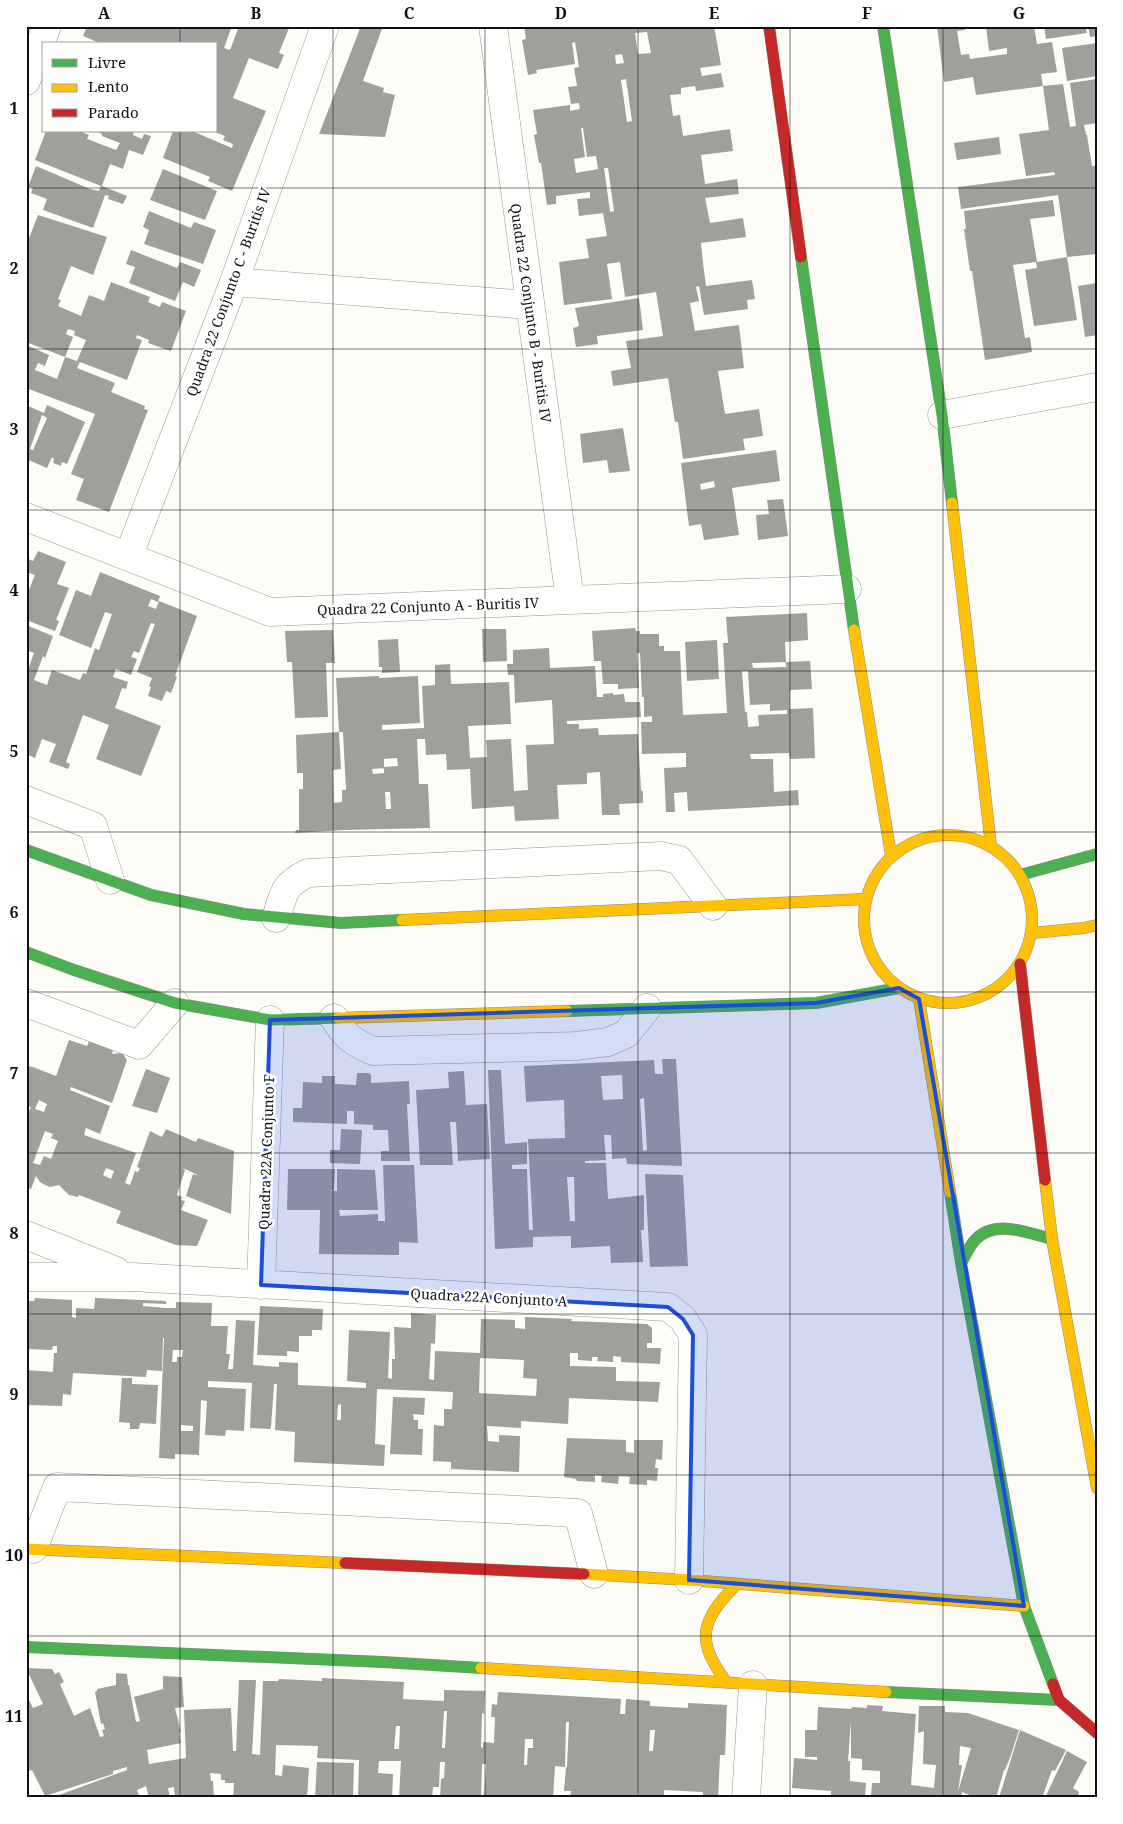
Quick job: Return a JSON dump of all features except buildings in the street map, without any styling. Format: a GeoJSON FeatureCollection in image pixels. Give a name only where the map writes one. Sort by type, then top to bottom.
{"type":"FeatureCollection","features":[{"type":"Feature","properties":{"kind":"street"},"geometry":{"type":"LineString","coordinates":[[26,81],[47,26]]}},
{"type":"Feature","properties":{"kind":"street","name":"Quadra 22 Conjunto C - Buritis IV"},"geometry":{"type":"LineString","coordinates":[[128,557],[234,282],[325,26]]}},
{"type":"Feature","properties":{"kind":"street","name":"Quadra 22 Conjunto B - Buritis IV"},"geometry":{"type":"LineString","coordinates":[[493,26],[570,600]]}},
{"type":"Feature","properties":{"kind":"street"},"geometry":{"type":"LineString","coordinates":[[769,26],[847,589],[891,855]]}},
{"type":"Feature","properties":{"kind":"street"},"geometry":{"type":"LineString","coordinates":[[884,26],[942,414],[991,846]]}},
{"type":"Feature","properties":{"kind":"street"},"geometry":{"type":"LineString","coordinates":[[234,282],[529,305]]}},
{"type":"Feature","properties":{"kind":"street"},"geometry":{"type":"LineString","coordinates":[[942,414],[1097,387]]}},
{"type":"Feature","properties":{"kind":"street","name":"Quadra 22 Conjunto A - Buritis IV"},"geometry":{"type":"LineString","coordinates":[[26,517],[270,612],[847,589]]}},
{"type":"Feature","properties":{"kind":"street"},"geometry":{"type":"LineString","coordinates":[[26,800],[93,826],[110,880]]}},
{"type":"Feature","properties":{"kind":"street"},"geometry":{"type":"LineString","coordinates":[[940,835],[966,837],[991,846],[1007,859],[1020,875],[1029,893],[1032,912],[1032,933],[1020,964],[1001,986],[976,1000],[947,1004],[918,998],[899,988],[880,970],[868,948],[862,924],[865,899],[875,875],[891,855],[914,842],[940,835]]}},
{"type":"Feature","properties":{"kind":"street"},"geometry":{"type":"LineString","coordinates":[[26,850],[151,894],[244,914],[342,923],[865,899]]}},
{"type":"Feature","properties":{"kind":"street"},"geometry":{"type":"LineString","coordinates":[[1020,875],[1097,854]]}},
{"type":"Feature","properties":{"kind":"street"},"geometry":{"type":"LineString","coordinates":[[276,918],[285,890],[294,880],[308,873],[661,856],[679,860],[713,906]]}},
{"type":"Feature","properties":{"kind":"street"},"geometry":{"type":"LineString","coordinates":[[1032,933],[1097,925]]}},
{"type":"Feature","properties":{"kind":"street"},"geometry":{"type":"LineString","coordinates":[[26,952],[175,1003],[270,1020],[334,1018],[342,1033],[373,1051],[576,1046],[608,1042],[626,1034],[646,1008],[816,1003],[899,988]]}},
{"type":"Feature","properties":{"kind":"street"},"geometry":{"type":"LineString","coordinates":[[1020,964],[1052,1239],[1097,1488]]}},
{"type":"Feature","properties":{"kind":"street"},"geometry":{"type":"LineString","coordinates":[[918,998],[961,1263],[1024,1606],[1059,1700],[1097,1733]]}},
{"type":"Feature","properties":{"kind":"street"},"geometry":{"type":"LineString","coordinates":[[26,1003],[139,1045],[175,1003]]}},
{"type":"Feature","properties":{"kind":"street","name":"Quadra 22A Conjunto F"},"geometry":{"type":"LineString","coordinates":[[261,1285],[270,1020]]}},
{"type":"Feature","properties":{"kind":"street"},"geometry":{"type":"LineString","coordinates":[[961,1263],[976,1239],[992,1230],[1012,1228],[1052,1239]]}},
{"type":"Feature","properties":{"kind":"street"},"geometry":{"type":"LineString","coordinates":[[26,1235],[132,1277]]}},
{"type":"Feature","properties":{"kind":"street","name":"Quadra 22A Conjunto A"},"geometry":{"type":"LineString","coordinates":[[26,1277],[132,1277],[668,1307],[683,1319],[693,1335],[689,1580]]}},
{"type":"Feature","properties":{"kind":"street"},"geometry":{"type":"LineString","coordinates":[[594,1574],[578,1513],[57,1487],[30,1549],[594,1574],[1024,1606]]}},
{"type":"Feature","properties":{"kind":"street"},"geometry":{"type":"LineString","coordinates":[[737,1584],[722,1598],[711,1613],[706,1627],[705,1642],[711,1661],[740,1684],[746,1798]]}},
{"type":"Feature","properties":{"kind":"street"},"geometry":{"type":"LineString","coordinates":[[26,1647],[393,1662],[740,1684],[1059,1700]]}},
{"type":"Feature","properties":{"kind":"highlighted area"},"geometry":{"type":"Polygon","coordinates":[[[899,988],[919,999],[1024,1606],[689,1580],[693,1335],[683,1319],[668,1307],[261,1285],[270,1020],[816,1003],[899,988]]]}},
{"type":"Feature","properties":{"kind":"traffic: fast"},"geometry":{"type":"LineString","coordinates":[[883,26],[942,415],[952,503]]}},
{"type":"Feature","properties":{"kind":"traffic: fast"},"geometry":{"type":"LineString","coordinates":[[801,257],[854,630]]}},
{"type":"Feature","properties":{"kind":"traffic: fast"},"geometry":{"type":"LineString","coordinates":[[26,850],[151,895],[244,914],[341,923],[402,920]]}},
{"type":"Feature","properties":{"kind":"traffic: fast"},"geometry":{"type":"LineString","coordinates":[[1020,875],[1097,854]]}},
{"type":"Feature","properties":{"kind":"traffic: fast"},"geometry":{"type":"LineString","coordinates":[[26,952],[175,1003],[270,1020],[338,1018]]}},
{"type":"Feature","properties":{"kind":"traffic: fast"},"geometry":{"type":"LineString","coordinates":[[567,1011],[816,1003],[899,988]]}},
{"type":"Feature","properties":{"kind":"traffic: fast"},"geometry":{"type":"LineString","coordinates":[[950,1192],[961,1263],[1024,1606],[1053,1684]]}},
{"type":"Feature","properties":{"kind":"traffic: fast"},"geometry":{"type":"LineString","coordinates":[[961,1263],[976,1239],[984,1233],[993,1230],[1012,1229],[1052,1239]]}},
{"type":"Feature","properties":{"kind":"traffic: fast"},"geometry":{"type":"LineString","coordinates":[[26,1647],[481,1668]]}},
{"type":"Feature","properties":{"kind":"traffic: fast"},"geometry":{"type":"LineString","coordinates":[[886,1692],[1059,1700]]}},
{"type":"Feature","properties":{"kind":"traffic: slow"},"geometry":{"type":"LineString","coordinates":[[952,503],[991,846]]}},
{"type":"Feature","properties":{"kind":"traffic: slow"},"geometry":{"type":"LineString","coordinates":[[854,630],[891,855]]}},
{"type":"Feature","properties":{"kind":"traffic: slow"},"geometry":{"type":"LineString","coordinates":[[956,835],[980,841],[1008,859],[1026,887],[1031,903],[1032,919],[1031,935],[1026,951],[1008,979],[995,989],[972,1000],[940,1003],[916,997],[888,979],[878,966],[867,943],[864,911],[870,887],[888,859],[901,849],[924,838],[956,835]]}},
{"type":"Feature","properties":{"kind":"traffic: slow"},"geometry":{"type":"LineString","coordinates":[[402,920],[865,899]]}},
{"type":"Feature","properties":{"kind":"traffic: slow"},"geometry":{"type":"LineString","coordinates":[[1032,933],[1097,925]]}},
{"type":"Feature","properties":{"kind":"traffic: slow"},"geometry":{"type":"LineString","coordinates":[[919,999],[950,1192]]}},
{"type":"Feature","properties":{"kind":"traffic: slow"},"geometry":{"type":"LineString","coordinates":[[338,1018],[567,1011]]}},
{"type":"Feature","properties":{"kind":"traffic: slow"},"geometry":{"type":"LineString","coordinates":[[1045,1180],[1052,1239],[1097,1488]]}},
{"type":"Feature","properties":{"kind":"traffic: slow"},"geometry":{"type":"LineString","coordinates":[[26,1549],[345,1563]]}},
{"type":"Feature","properties":{"kind":"traffic: slow"},"geometry":{"type":"LineString","coordinates":[[584,1574],[689,1580],[1024,1606]]}},
{"type":"Feature","properties":{"kind":"traffic: slow"},"geometry":{"type":"LineString","coordinates":[[727,1683],[710,1655],[706,1643],[706,1631],[715,1609],[737,1584]]}},
{"type":"Feature","properties":{"kind":"traffic: slow"},"geometry":{"type":"LineString","coordinates":[[481,1668],[886,1692]]}},
{"type":"Feature","properties":{"kind":"traffic: jam"},"geometry":{"type":"LineString","coordinates":[[769,26],[801,257]]}},
{"type":"Feature","properties":{"kind":"traffic: jam"},"geometry":{"type":"LineString","coordinates":[[1020,964],[1045,1180]]}},
{"type":"Feature","properties":{"kind":"traffic: jam"},"geometry":{"type":"LineString","coordinates":[[345,1563],[584,1574]]}},
{"type":"Feature","properties":{"kind":"traffic: jam"},"geometry":{"type":"LineString","coordinates":[[1053,1684],[1059,1700],[1097,1733]]}}]}
